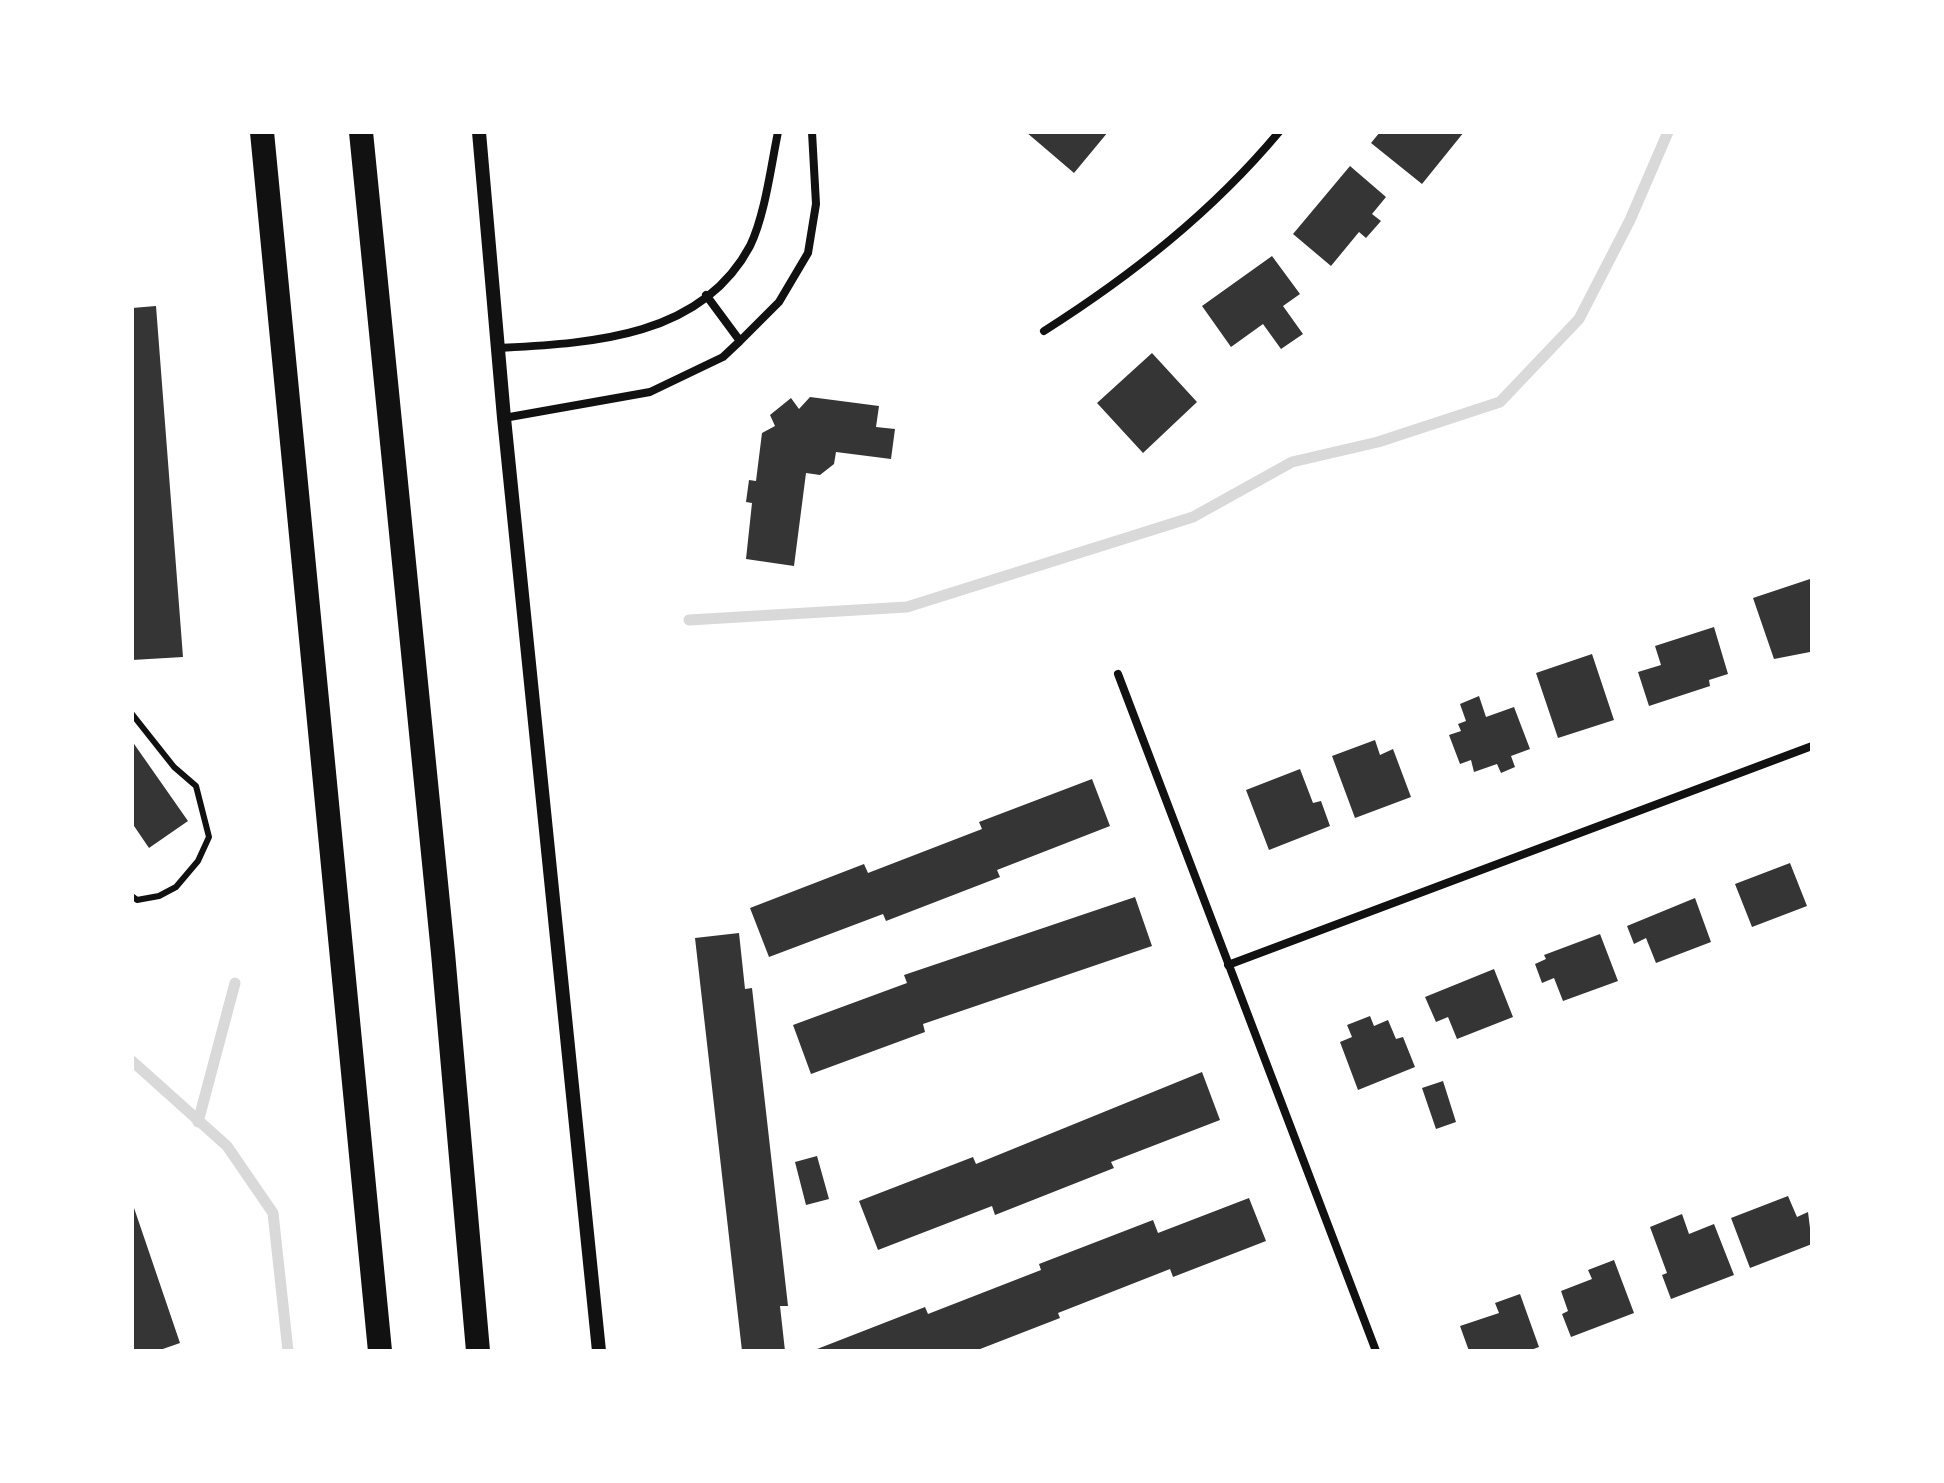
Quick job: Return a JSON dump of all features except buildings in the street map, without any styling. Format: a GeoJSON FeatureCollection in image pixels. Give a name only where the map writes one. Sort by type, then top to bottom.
{"type":"FeatureCollection","features":[{"type":"Feature","properties":{"kind":"highway"},"geometry":{"type":"LineString","coordinates":[[262,132],[380,1351]]}},
{"type":"Feature","properties":{"kind":"highway"},"geometry":{"type":"LineString","coordinates":[[361,132],[443,953],[478,1351]]}},
{"type":"Feature","properties":{"kind":"street"},"geometry":{"type":"LineString","coordinates":[[479,132],[504,418],[599,1351]]}},
{"type":"Feature","properties":{"kind":"street"},"geometry":{"type":"LineString","coordinates":[[500,348],[592,343],[648,330],[680,314],[723,282],[750,245],[778,132]]}},
{"type":"Feature","properties":{"kind":"street"},"geometry":{"type":"LineString","coordinates":[[504,418],[650,392],[723,357],[779,302],[808,253],[816,204],[812,132]]}},
{"type":"Feature","properties":{"kind":"street"},"geometry":{"type":"LineString","coordinates":[[1044,331],[1153,256],[1202,213],[1279,132]]}},
{"type":"Feature","properties":{"kind":"street"},"geometry":{"type":"LineString","coordinates":[[706,295],[740,341]]}},
{"type":"Feature","properties":{"kind":"street"},"geometry":{"type":"LineString","coordinates":[[1118,674],[1376,1351]]}},
{"type":"Feature","properties":{"kind":"street"},"geometry":{"type":"LineString","coordinates":[[1228,965],[1812,746]]}},
{"type":"Feature","properties":{"kind":"lane"},"geometry":{"type":"LineString","coordinates":[[132,714],[174,767],[196,786],[209,837],[198,861],[176,887],[159,896],[137,900],[132,896]]}},
{"type":"Feature","properties":{"kind":"waterway"},"geometry":{"type":"LineString","coordinates":[[689,620],[907,607],[1193,517],[1292,462],[1378,442],[1500,402],[1579,319],[1630,220],[1668,132]]}},
{"type":"Feature","properties":{"kind":"waterway"},"geometry":{"type":"LineString","coordinates":[[198,1122],[235,983]]}},
{"type":"Feature","properties":{"kind":"waterway"},"geometry":{"type":"LineString","coordinates":[[132,1061],[227,1146],[273,1213],[288,1351]]}}]}
